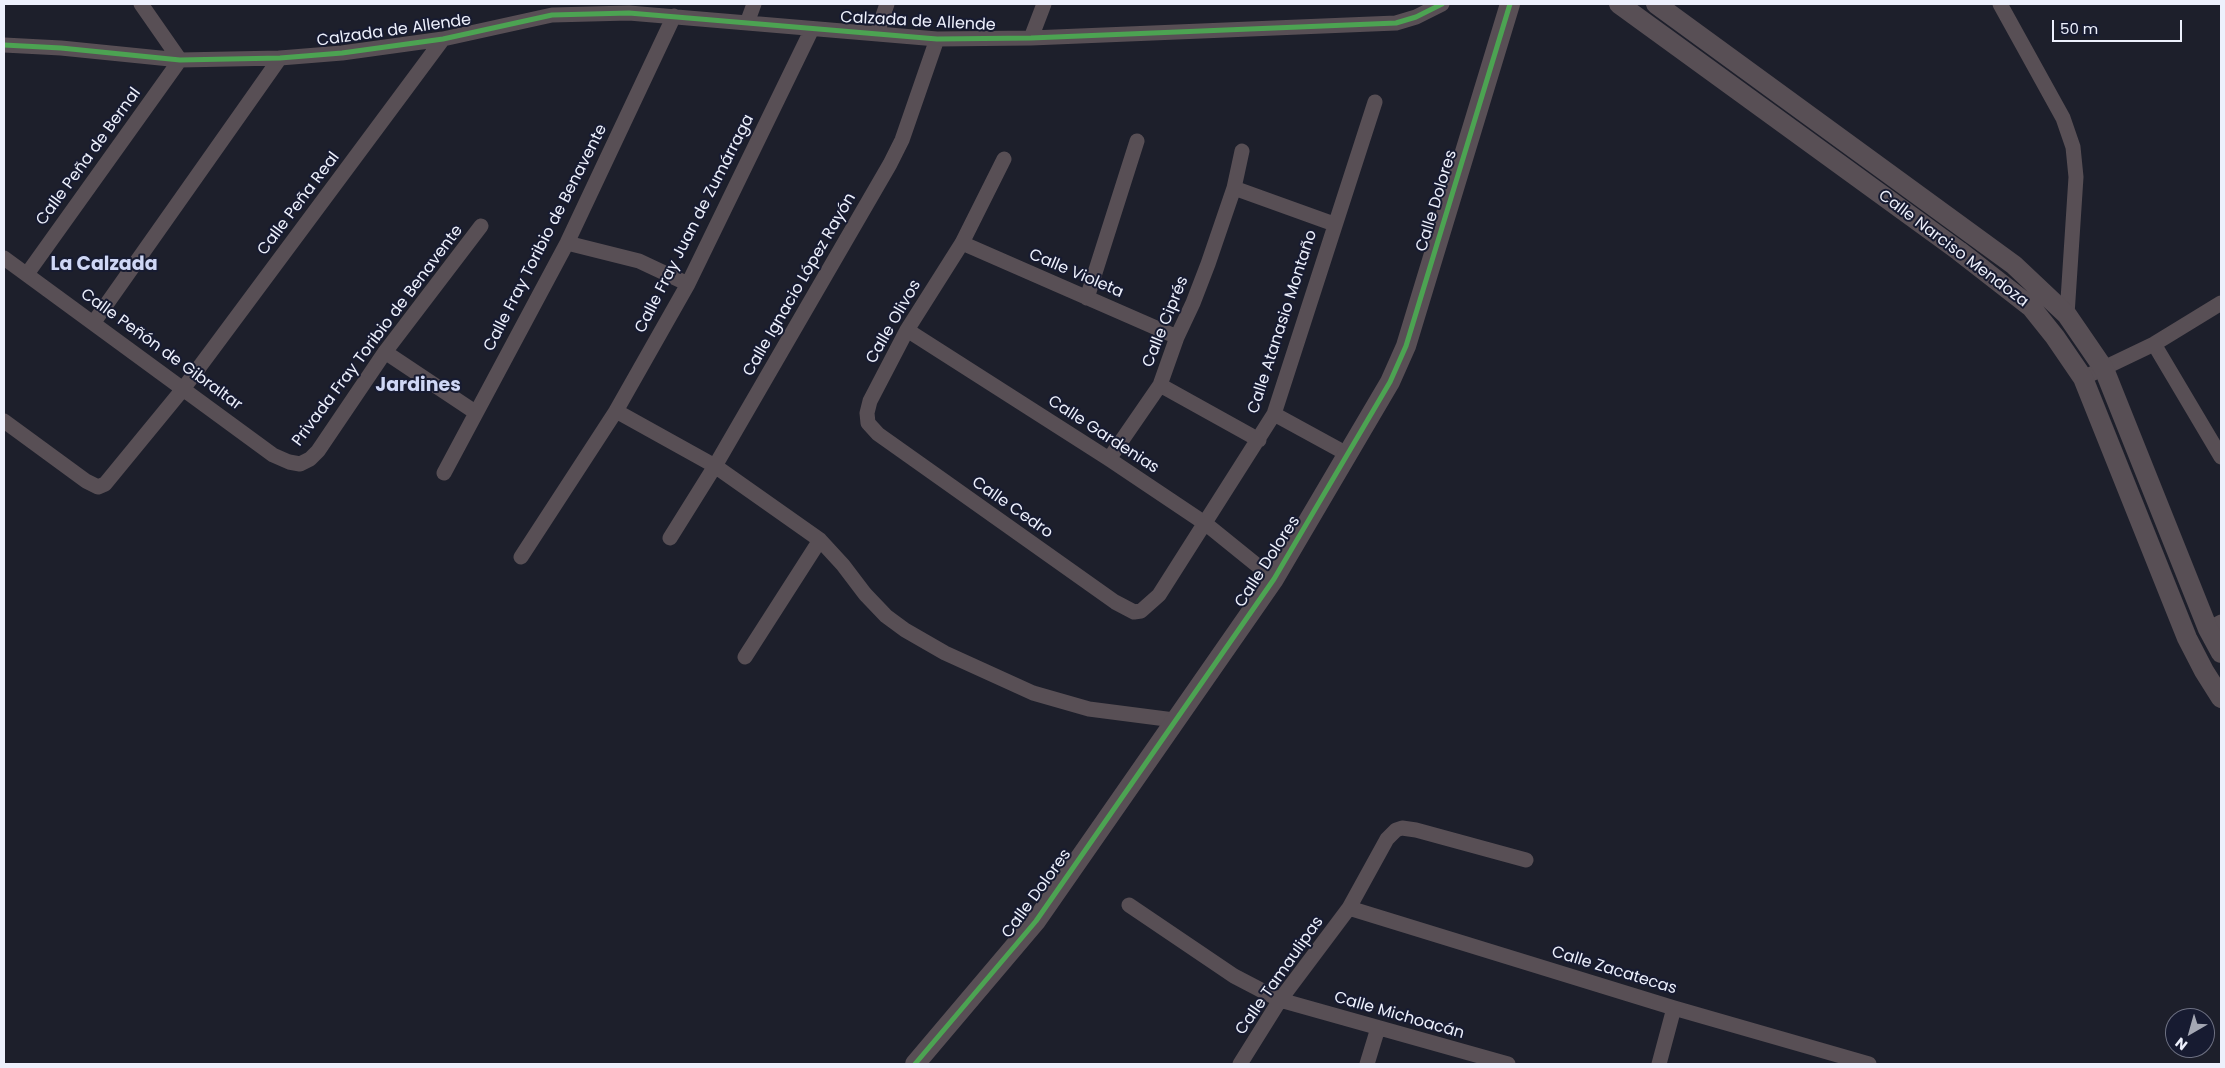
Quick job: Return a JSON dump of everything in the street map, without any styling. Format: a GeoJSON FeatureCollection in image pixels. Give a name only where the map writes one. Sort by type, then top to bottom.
{"type":"FeatureCollection","features":[{"type":"Feature","properties":{"kind":"street"},"geometry":{"type":"LineString","coordinates":[[141,4],[180,60]]}},
{"type":"Feature","properties":{"kind":"street"},"geometry":{"type":"LineString","coordinates":[[747,23],[754,4]]}},
{"type":"Feature","properties":{"kind":"street"},"geometry":{"type":"LineString","coordinates":[[877,33],[887,4]]}},
{"type":"Feature","properties":{"kind":"street"},"geometry":{"type":"LineString","coordinates":[[1031,38],[1044,4]]}},
{"type":"Feature","properties":{"kind":"street","name":"Calzada de Allende"},"geometry":{"type":"LineString","coordinates":[[4,45],[61,48],[180,60],[280,58],[342,53],[443,39],[552,10],[630,8],[674,16],[937,39],[1031,38],[1396,23],[1442,4]]}},
{"type":"Feature","properties":{"kind":"street","name":"Calle Dolores"},"geometry":{"type":"LineString","coordinates":[[915,1064],[1036,922],[1174,720],[1274,579],[1349,455],[1390,382],[1406,346],[1510,4]]}},
{"type":"Feature","properties":{"kind":"street","name":"Calle Narciso Mendoza"},"geometry":{"type":"LineString","coordinates":[[1619,4],[2006,287],[2031,307],[2046,324],[2083,378],[2187,638],[2221,698]]}},
{"type":"Feature","properties":{"kind":"street","name":"Calle Narciso Mendoza"},"geometry":{"type":"LineString","coordinates":[[1656,4],[2014,265],[2038,285],[2067,315],[2104,369],[2215,626],[2221,653]]}},
{"type":"Feature","properties":{"kind":"street"},"geometry":{"type":"LineString","coordinates":[[2000,4],[2063,118],[2073,147],[2076,177],[2067,315]]}},
{"type":"Feature","properties":{"kind":"street","name":"Calle Fray Toribio de Benavente"},"geometry":{"type":"LineString","coordinates":[[444,473],[567,243],[674,16]]}},
{"type":"Feature","properties":{"kind":"street","name":"Calle Fray Juan de Zumárraga"},"geometry":{"type":"LineString","coordinates":[[521,557],[616,411],[688,284],[812,29]]}},
{"type":"Feature","properties":{"kind":"street","name":"Calle Peña Real"},"geometry":{"type":"LineString","coordinates":[[4,421],[86,481],[98,486],[106,484],[183,389],[443,39]]}},
{"type":"Feature","properties":{"kind":"street","name":"Calle Ignacio López Rayón"},"geometry":{"type":"LineString","coordinates":[[670,538],[715,466],[890,164],[902,140],[937,39]]}},
{"type":"Feature","properties":{"kind":"street"},"geometry":{"type":"LineString","coordinates":[[94,322],[280,58]]}},
{"type":"Feature","properties":{"kind":"street","name":"Calle Peña de Bernal"},"geometry":{"type":"LineString","coordinates":[[26,274],[180,60]]}},
{"type":"Feature","properties":{"kind":"street","name":"Calle Atanasio Montaño"},"geometry":{"type":"LineString","coordinates":[[1141,612],[1159,595],[1206,524],[1274,414],[1375,102]]}},
{"type":"Feature","properties":{"kind":"street"},"geometry":{"type":"LineString","coordinates":[[1088,298],[1137,140]]}},
{"type":"Feature","properties":{"kind":"street","name":"Calle Ciprés"},"geometry":{"type":"LineString","coordinates":[[1109,459],[1160,385],[1177,337],[1196,295],[1234,188],[1242,151]]}},
{"type":"Feature","properties":{"kind":"street","name":"Calle Olivos"},"geometry":{"type":"LineString","coordinates":[[868,423],[867,412],[870,401],[907,330],[962,243],[1004,159]]}},
{"type":"Feature","properties":{"kind":"street"},"geometry":{"type":"LineString","coordinates":[[1234,188],[1334,224]]}},
{"type":"Feature","properties":{"kind":"street","name":"Privada Fray Toribio de Benavente"},"geometry":{"type":"LineString","coordinates":[[300,464],[310,460],[318,451],[385,352],[481,226]]}},
{"type":"Feature","properties":{"kind":"street"},"geometry":{"type":"LineString","coordinates":[[567,243],[639,261],[688,284]]}},
{"type":"Feature","properties":{"kind":"street","name":"Calle Violeta"},"geometry":{"type":"LineString","coordinates":[[962,243],[1177,337]]}},
{"type":"Feature","properties":{"kind":"street","name":"Calle Peñón de Gibraltar"},"geometry":{"type":"LineString","coordinates":[[4,258],[94,322],[273,455],[289,462],[300,464]]}},
{"type":"Feature","properties":{"kind":"street"},"geometry":{"type":"LineString","coordinates":[[2083,378],[2154,344],[2221,303]]}},
{"type":"Feature","properties":{"kind":"street","name":"Calle Gardenias"},"geometry":{"type":"LineString","coordinates":[[907,330],[1109,459],[1206,524],[1274,579]]}},
{"type":"Feature","properties":{"kind":"street"},"geometry":{"type":"LineString","coordinates":[[2154,344],[2221,457]]}},
{"type":"Feature","properties":{"kind":"street"},"geometry":{"type":"LineString","coordinates":[[385,352],[475,412]]}},
{"type":"Feature","properties":{"kind":"street"},"geometry":{"type":"LineString","coordinates":[[1160,385],[1259,440]]}},
{"type":"Feature","properties":{"kind":"street"},"geometry":{"type":"LineString","coordinates":[[616,411],[715,466],[820,540],[844,565],[865,594],[886,616],[905,630],[945,653],[1033,692],[1089,709],[1174,720]]}},
{"type":"Feature","properties":{"kind":"street"},"geometry":{"type":"LineString","coordinates":[[1274,414],[1349,455]]}},
{"type":"Feature","properties":{"kind":"street","name":"Calle Cedro"},"geometry":{"type":"LineString","coordinates":[[868,423],[878,434],[1115,602],[1134,612],[1141,612]]}},
{"type":"Feature","properties":{"kind":"street"},"geometry":{"type":"LineString","coordinates":[[745,657],[820,540]]}},
{"type":"Feature","properties":{"kind":"street","name":"Calle Tamaulipas"},"geometry":{"type":"LineString","coordinates":[[1240,1064],[1280,1000],[1349,908],[1387,839],[1399,829],[1416,830],[1526,860]]}},
{"type":"Feature","properties":{"kind":"street","name":"Calle Michoacán"},"geometry":{"type":"LineString","coordinates":[[1129,905],[1234,976],[1280,1000],[1508,1064]]}},
{"type":"Feature","properties":{"kind":"street","name":"Calle Zacatecas"},"geometry":{"type":"LineString","coordinates":[[1349,908],[1674,1008],[1869,1064]]}},
{"type":"Feature","properties":{"kind":"street"},"geometry":{"type":"LineString","coordinates":[[1659,1064],[1674,1008]]}},
{"type":"Feature","properties":{"kind":"street"},"geometry":{"type":"LineString","coordinates":[[1367,1064],[1378,1028]]}},
{"type":"Feature","properties":{"kind":"cycle path"},"geometry":{"type":"LineString","coordinates":[[4,45],[61,48],[180,60],[280,58],[342,53],[443,39],[552,15],[629,13],[937,39],[1031,38],[1396,23],[1416,17],[1442,4]]}},
{"type":"Feature","properties":{"kind":"cycle path"},"geometry":{"type":"LineString","coordinates":[[915,1064],[1036,921],[1274,579],[1390,382],[1406,346],[1510,4]]}},
{"type":"Feature","properties":{"kind":"district","name":"La Calzada"},"geometry":{"type":"Point","coordinates":[104,265]}},
{"type":"Feature","properties":{"kind":"district","name":"Jardines"},"geometry":{"type":"Point","coordinates":[418,386]}}]}
